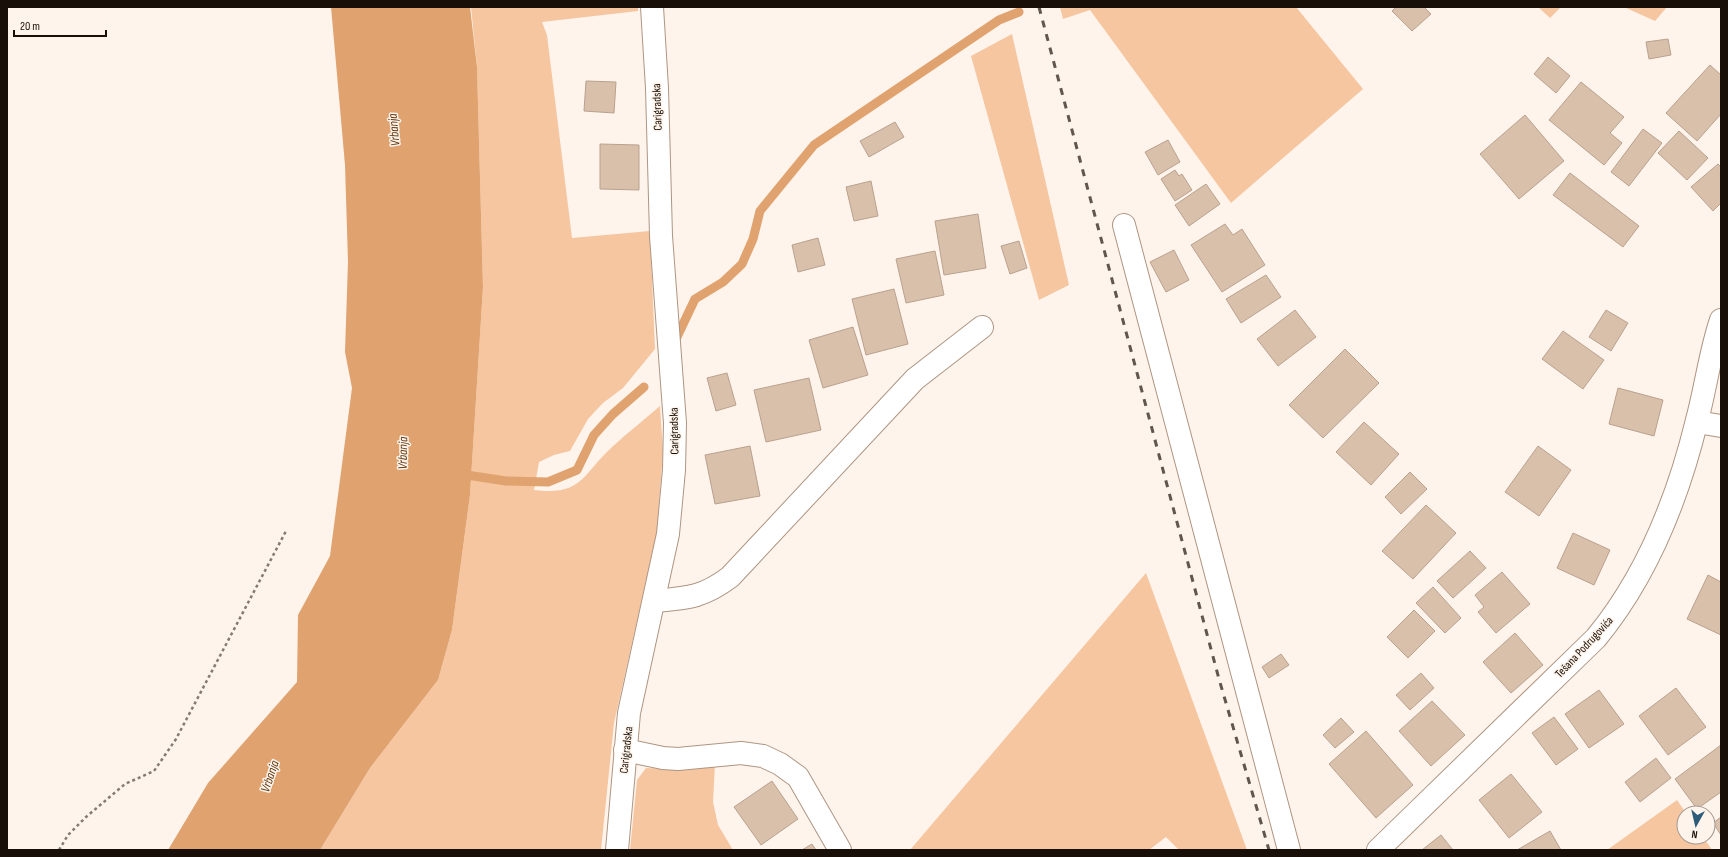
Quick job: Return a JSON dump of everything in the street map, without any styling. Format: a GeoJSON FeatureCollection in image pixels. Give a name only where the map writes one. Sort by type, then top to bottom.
{"type":"FeatureCollection","features":[{"type":"Feature","properties":{"kind":"street","name":"Carigradska"},"geometry":{"type":"LineString","coordinates":[[617,850],[625,750],[635,680],[668,534],[674,470],[675,422],[661,236],[657,88],[652,7]]}},
{"type":"Feature","properties":{"kind":"street"},"geometry":{"type":"LineString","coordinates":[[1124,225],[1289,850]]}},
{"type":"Feature","properties":{"kind":"street","name":"Tešana Podrugovića"},"geometry":{"type":"LineString","coordinates":[[1378,850],[1579,654],[1611,620],[1623,602],[1664,526],[1679,485],[1697,422],[1721,320]]}},
{"type":"Feature","properties":{"kind":"street"},"geometry":{"type":"LineString","coordinates":[[654,601],[692,598],[714,590],[730,577],[915,380],[982,327]]}},
{"type":"Feature","properties":{"kind":"street"},"geometry":{"type":"LineString","coordinates":[[1697,422],[1721,426]]}},
{"type":"Feature","properties":{"kind":"street"},"geometry":{"type":"LineString","coordinates":[[625,750],[663,758],[678,759],[741,753],[763,756],[780,764],[798,777],[840,850]]}},
{"type":"Feature","properties":{"kind":"path"},"geometry":{"type":"LineString","coordinates":[[59,850],[68,835],[86,817],[125,784],[154,771],[176,739],[286,531]]}},
{"type":"Feature","properties":{"kind":"shaded area"},"geometry":{"type":"Polygon","coordinates":[[[471,7],[638,7],[638,11],[542,22],[547,35],[572,238],[650,231],[655,349],[623,388],[603,403],[588,419],[570,451],[554,455],[539,462],[534,490],[562,490],[580,481],[611,448],[660,406],[663,452],[657,532],[614,723],[601,850],[320,850],[370,768],[438,680],[452,630],[470,495],[483,287],[477,67],[471,7]]]}},
{"type":"Feature","properties":{"kind":"shaded area"},"geometry":{"type":"Polygon","coordinates":[[[1060,7],[1296,7],[1363,89],[1231,203],[1090,10],[1063,19],[1060,7]]]}},
{"type":"Feature","properties":{"kind":"shaded area"},"geometry":{"type":"Polygon","coordinates":[[[1538,7],[1561,7],[1550,18],[1538,7]]]}},
{"type":"Feature","properties":{"kind":"shaded area"},"geometry":{"type":"Polygon","coordinates":[[[1624,7],[1667,7],[1655,21],[1624,7]]]}},
{"type":"Feature","properties":{"kind":"shaded area"},"geometry":{"type":"Polygon","coordinates":[[[1012,34],[1069,285],[1039,300],[971,56],[1012,34]]]}},
{"type":"Feature","properties":{"kind":"shaded area"},"geometry":{"type":"Polygon","coordinates":[[[1146,573],[1247,850],[1179,850],[1166,837],[1149,850],[910,850],[1146,573]]]}},
{"type":"Feature","properties":{"kind":"shaded area"},"geometry":{"type":"Polygon","coordinates":[[[715,764],[713,802],[718,825],[733,850],[630,850],[637,780],[646,768],[674,769],[715,764]]]}},
{"type":"Feature","properties":{"kind":"shaded area"},"geometry":{"type":"Polygon","coordinates":[[[1677,800],[1680,805],[1676,805],[1676,845],[1709,845],[1712,850],[1607,850],[1677,800]]]}},
{"type":"Feature","properties":{"kind":"water","name":"Vrbanja"},"geometry":{"type":"Polygon","coordinates":[[[331,7],[470,7],[477,67],[483,287],[470,495],[452,630],[438,680],[370,768],[320,850],[168,850],[208,783],[297,682],[298,615],[330,556],[352,388],[345,352],[348,262],[345,165],[331,7]]]}},
{"type":"Feature","properties":{"kind":"building"},"geometry":{"type":"Polygon","coordinates":[[[1396,7],[1424,7],[1431,14],[1412,31],[1392,11],[1396,7]]]}},
{"type":"Feature","properties":{"kind":"building"},"geometry":{"type":"Polygon","coordinates":[[[1668,39],[1671,55],[1649,59],[1646,42],[1668,39]]]}},
{"type":"Feature","properties":{"kind":"building"},"geometry":{"type":"Polygon","coordinates":[[[1548,57],[1570,76],[1556,93],[1534,74],[1548,57]]]}},
{"type":"Feature","properties":{"kind":"building"},"geometry":{"type":"Polygon","coordinates":[[[1710,65],[1721,75],[1721,114],[1697,141],[1666,113],[1710,65]]]}},
{"type":"Feature","properties":{"kind":"building"},"geometry":{"type":"Polygon","coordinates":[[[586,81],[616,82],[614,113],[584,111],[586,81]]]}},
{"type":"Feature","properties":{"kind":"building"},"geometry":{"type":"Polygon","coordinates":[[[1581,82],[1624,117],[1610,133],[1622,143],[1604,165],[1549,120],[1581,82]]]}},
{"type":"Feature","properties":{"kind":"building"},"geometry":{"type":"Polygon","coordinates":[[[1525,115],[1564,161],[1519,199],[1480,154],[1525,115]]]}},
{"type":"Feature","properties":{"kind":"building"},"geometry":{"type":"Polygon","coordinates":[[[895,122],[904,137],[869,157],[860,141],[895,122]]]}},
{"type":"Feature","properties":{"kind":"building"},"geometry":{"type":"Polygon","coordinates":[[[1643,129],[1662,143],[1629,186],[1611,172],[1643,129]]]}},
{"type":"Feature","properties":{"kind":"building"},"geometry":{"type":"Polygon","coordinates":[[[1679,131],[1708,158],[1687,180],[1658,153],[1679,131]]]}},
{"type":"Feature","properties":{"kind":"building"},"geometry":{"type":"Polygon","coordinates":[[[1168,140],[1180,162],[1158,175],[1145,152],[1168,140]]]}},
{"type":"Feature","properties":{"kind":"building"},"geometry":{"type":"Polygon","coordinates":[[[600,144],[639,145],[639,190],[600,189],[600,144]]]}},
{"type":"Feature","properties":{"kind":"building"},"geometry":{"type":"Polygon","coordinates":[[[1718,164],[1721,167],[1721,203],[1713,211],[1691,187],[1718,164]]]}},
{"type":"Feature","properties":{"kind":"building"},"geometry":{"type":"Polygon","coordinates":[[[1175,170],[1179,176],[1182,174],[1192,190],[1175,201],[1161,179],[1175,170]]]}},
{"type":"Feature","properties":{"kind":"building"},"geometry":{"type":"Polygon","coordinates":[[[1570,173],[1639,226],[1623,247],[1553,195],[1570,173]]]}},
{"type":"Feature","properties":{"kind":"building"},"geometry":{"type":"Polygon","coordinates":[[[871,181],[878,216],[854,221],[846,187],[871,181]]]}},
{"type":"Feature","properties":{"kind":"building"},"geometry":{"type":"Polygon","coordinates":[[[1206,184],[1220,204],[1189,226],[1175,205],[1206,184]]]}},
{"type":"Feature","properties":{"kind":"building"},"geometry":{"type":"Polygon","coordinates":[[[978,214],[986,268],[944,275],[935,221],[978,214]]]}},
{"type":"Feature","properties":{"kind":"building"},"geometry":{"type":"Polygon","coordinates":[[[1225,224],[1233,235],[1242,229],[1265,265],[1222,292],[1191,245],[1225,224]]]}},
{"type":"Feature","properties":{"kind":"building"},"geometry":{"type":"Polygon","coordinates":[[[818,238],[825,265],[798,272],[792,245],[818,238]]]}},
{"type":"Feature","properties":{"kind":"building"},"geometry":{"type":"Polygon","coordinates":[[[1019,241],[1027,268],[1010,274],[1001,246],[1019,241]]]}},
{"type":"Feature","properties":{"kind":"building"},"geometry":{"type":"Polygon","coordinates":[[[1174,250],[1189,280],[1166,292],[1150,262],[1174,250]]]}},
{"type":"Feature","properties":{"kind":"building"},"geometry":{"type":"Polygon","coordinates":[[[935,251],[944,295],[906,303],[896,259],[935,251]]]}},
{"type":"Feature","properties":{"kind":"building"},"geometry":{"type":"Polygon","coordinates":[[[1266,275],[1281,297],[1241,323],[1226,299],[1266,275]]]}},
{"type":"Feature","properties":{"kind":"building"},"geometry":{"type":"Polygon","coordinates":[[[894,289],[908,344],[866,355],[852,299],[894,289]]]}},
{"type":"Feature","properties":{"kind":"building"},"geometry":{"type":"Polygon","coordinates":[[[1295,310],[1316,337],[1278,366],[1257,339],[1295,310]]]}},
{"type":"Feature","properties":{"kind":"building"},"geometry":{"type":"Polygon","coordinates":[[[1606,310],[1628,323],[1611,351],[1589,337],[1606,310]]]}},
{"type":"Feature","properties":{"kind":"building"},"geometry":{"type":"Polygon","coordinates":[[[853,327],[868,375],[823,388],[809,340],[853,327]]]}},
{"type":"Feature","properties":{"kind":"building"},"geometry":{"type":"Polygon","coordinates":[[[1563,331],[1604,360],[1583,389],[1542,359],[1563,331]]]}},
{"type":"Feature","properties":{"kind":"building"},"geometry":{"type":"Polygon","coordinates":[[[1345,349],[1379,383],[1323,438],[1289,405],[1345,349]]]}},
{"type":"Feature","properties":{"kind":"building"},"geometry":{"type":"Polygon","coordinates":[[[727,373],[736,405],[716,411],[707,378],[727,373]]]}},
{"type":"Feature","properties":{"kind":"building"},"geometry":{"type":"Polygon","coordinates":[[[809,378],[821,430],[766,442],[754,390],[809,378]]]}},
{"type":"Feature","properties":{"kind":"building"},"geometry":{"type":"Polygon","coordinates":[[[1618,388],[1663,400],[1654,436],[1609,424],[1618,388]]]}},
{"type":"Feature","properties":{"kind":"building"},"geometry":{"type":"Polygon","coordinates":[[[1364,422],[1399,454],[1371,485],[1336,452],[1364,422]]]}},
{"type":"Feature","properties":{"kind":"building"},"geometry":{"type":"Polygon","coordinates":[[[750,446],[760,496],[715,504],[705,455],[750,446]]]}},
{"type":"Feature","properties":{"kind":"building"},"geometry":{"type":"Polygon","coordinates":[[[1538,446],[1571,470],[1539,516],[1505,492],[1538,446]]]}},
{"type":"Feature","properties":{"kind":"building"},"geometry":{"type":"Polygon","coordinates":[[[1410,472],[1427,489],[1401,514],[1385,497],[1410,472]]]}},
{"type":"Feature","properties":{"kind":"building"},"geometry":{"type":"Polygon","coordinates":[[[1426,505],[1456,533],[1413,579],[1382,551],[1426,505]]]}},
{"type":"Feature","properties":{"kind":"building"},"geometry":{"type":"Polygon","coordinates":[[[1573,533],[1610,550],[1594,585],[1557,568],[1573,533]]]}},
{"type":"Feature","properties":{"kind":"building"},"geometry":{"type":"Polygon","coordinates":[[[1470,551],[1486,568],[1453,598],[1437,581],[1470,551]]]}},
{"type":"Feature","properties":{"kind":"building"},"geometry":{"type":"Polygon","coordinates":[[[1502,572],[1530,604],[1496,633],[1478,612],[1484,607],[1475,595],[1502,572]]]}},
{"type":"Feature","properties":{"kind":"building"},"geometry":{"type":"Polygon","coordinates":[[[1708,575],[1721,582],[1721,635],[1687,619],[1708,575]]]}},
{"type":"Feature","properties":{"kind":"building"},"geometry":{"type":"Polygon","coordinates":[[[1433,587],[1461,618],[1445,633],[1416,603],[1433,587]]]}},
{"type":"Feature","properties":{"kind":"building"},"geometry":{"type":"Polygon","coordinates":[[[1414,610],[1435,631],[1408,658],[1387,637],[1414,610]]]}},
{"type":"Feature","properties":{"kind":"building"},"geometry":{"type":"Polygon","coordinates":[[[1515,633],[1543,665],[1511,693],[1483,662],[1515,633]]]}},
{"type":"Feature","properties":{"kind":"building"},"geometry":{"type":"Polygon","coordinates":[[[1281,654],[1289,665],[1269,678],[1262,667],[1281,654]]]}},
{"type":"Feature","properties":{"kind":"building"},"geometry":{"type":"Polygon","coordinates":[[[1421,673],[1434,688],[1410,710],[1396,695],[1421,673]]]}},
{"type":"Feature","properties":{"kind":"building"},"geometry":{"type":"Polygon","coordinates":[[[1676,688],[1706,727],[1668,755],[1639,716],[1676,688]]]}},
{"type":"Feature","properties":{"kind":"building"},"geometry":{"type":"Polygon","coordinates":[[[1599,690],[1624,724],[1589,748],[1565,714],[1599,690]]]}},
{"type":"Feature","properties":{"kind":"building"},"geometry":{"type":"Polygon","coordinates":[[[1432,701],[1465,735],[1431,766],[1399,731],[1432,701]]]}},
{"type":"Feature","properties":{"kind":"building"},"geometry":{"type":"Polygon","coordinates":[[[1554,717],[1578,749],[1556,765],[1532,733],[1554,717]]]}},
{"type":"Feature","properties":{"kind":"building"},"geometry":{"type":"Polygon","coordinates":[[[1341,718],[1354,732],[1335,748],[1323,735],[1341,718]]]}},
{"type":"Feature","properties":{"kind":"building"},"geometry":{"type":"Polygon","coordinates":[[[1366,731],[1413,785],[1376,818],[1329,764],[1366,731]]]}},
{"type":"Feature","properties":{"kind":"building"},"geometry":{"type":"Polygon","coordinates":[[[1721,745],[1721,792],[1703,805],[1694,805],[1675,779],[1721,745]]]}},
{"type":"Feature","properties":{"kind":"building"},"geometry":{"type":"Polygon","coordinates":[[[1656,758],[1671,778],[1640,802],[1625,782],[1656,758]]]}},
{"type":"Feature","properties":{"kind":"building"},"geometry":{"type":"Polygon","coordinates":[[[1511,774],[1542,812],[1509,838],[1479,800],[1511,774]]]}},
{"type":"Feature","properties":{"kind":"building"},"geometry":{"type":"Polygon","coordinates":[[[772,781],[798,819],[761,845],[734,807],[772,781]]]}},
{"type":"Feature","properties":{"kind":"building"},"geometry":{"type":"Polygon","coordinates":[[[1721,817],[1721,835],[1716,828],[1716,821],[1721,817]]]}},
{"type":"Feature","properties":{"kind":"building"},"geometry":{"type":"Polygon","coordinates":[[[1550,831],[1561,850],[1517,850],[1550,831]]]}},
{"type":"Feature","properties":{"kind":"building"},"geometry":{"type":"Polygon","coordinates":[[[1441,835],[1453,850],[1422,850],[1441,835]]]}},
{"type":"Feature","properties":{"kind":"building"},"geometry":{"type":"Polygon","coordinates":[[[812,844],[816,850],[802,850],[812,844]]]}},
{"type":"Feature","properties":{"kind":"waterway"},"geometry":{"type":"LineString","coordinates":[[676,339],[695,299],[723,282],[742,264],[753,239],[760,211],[814,145],[999,20],[1019,12]]}},
{"type":"Feature","properties":{"kind":"waterway"},"geometry":{"type":"LineString","coordinates":[[460,474],[506,481],[548,482],[577,470],[594,435],[613,414],[644,387]]}},
{"type":"Feature","properties":{"kind":"railway"},"geometry":{"type":"LineString","coordinates":[[1039,7],[1219,679],[1269,850]]}}]}
